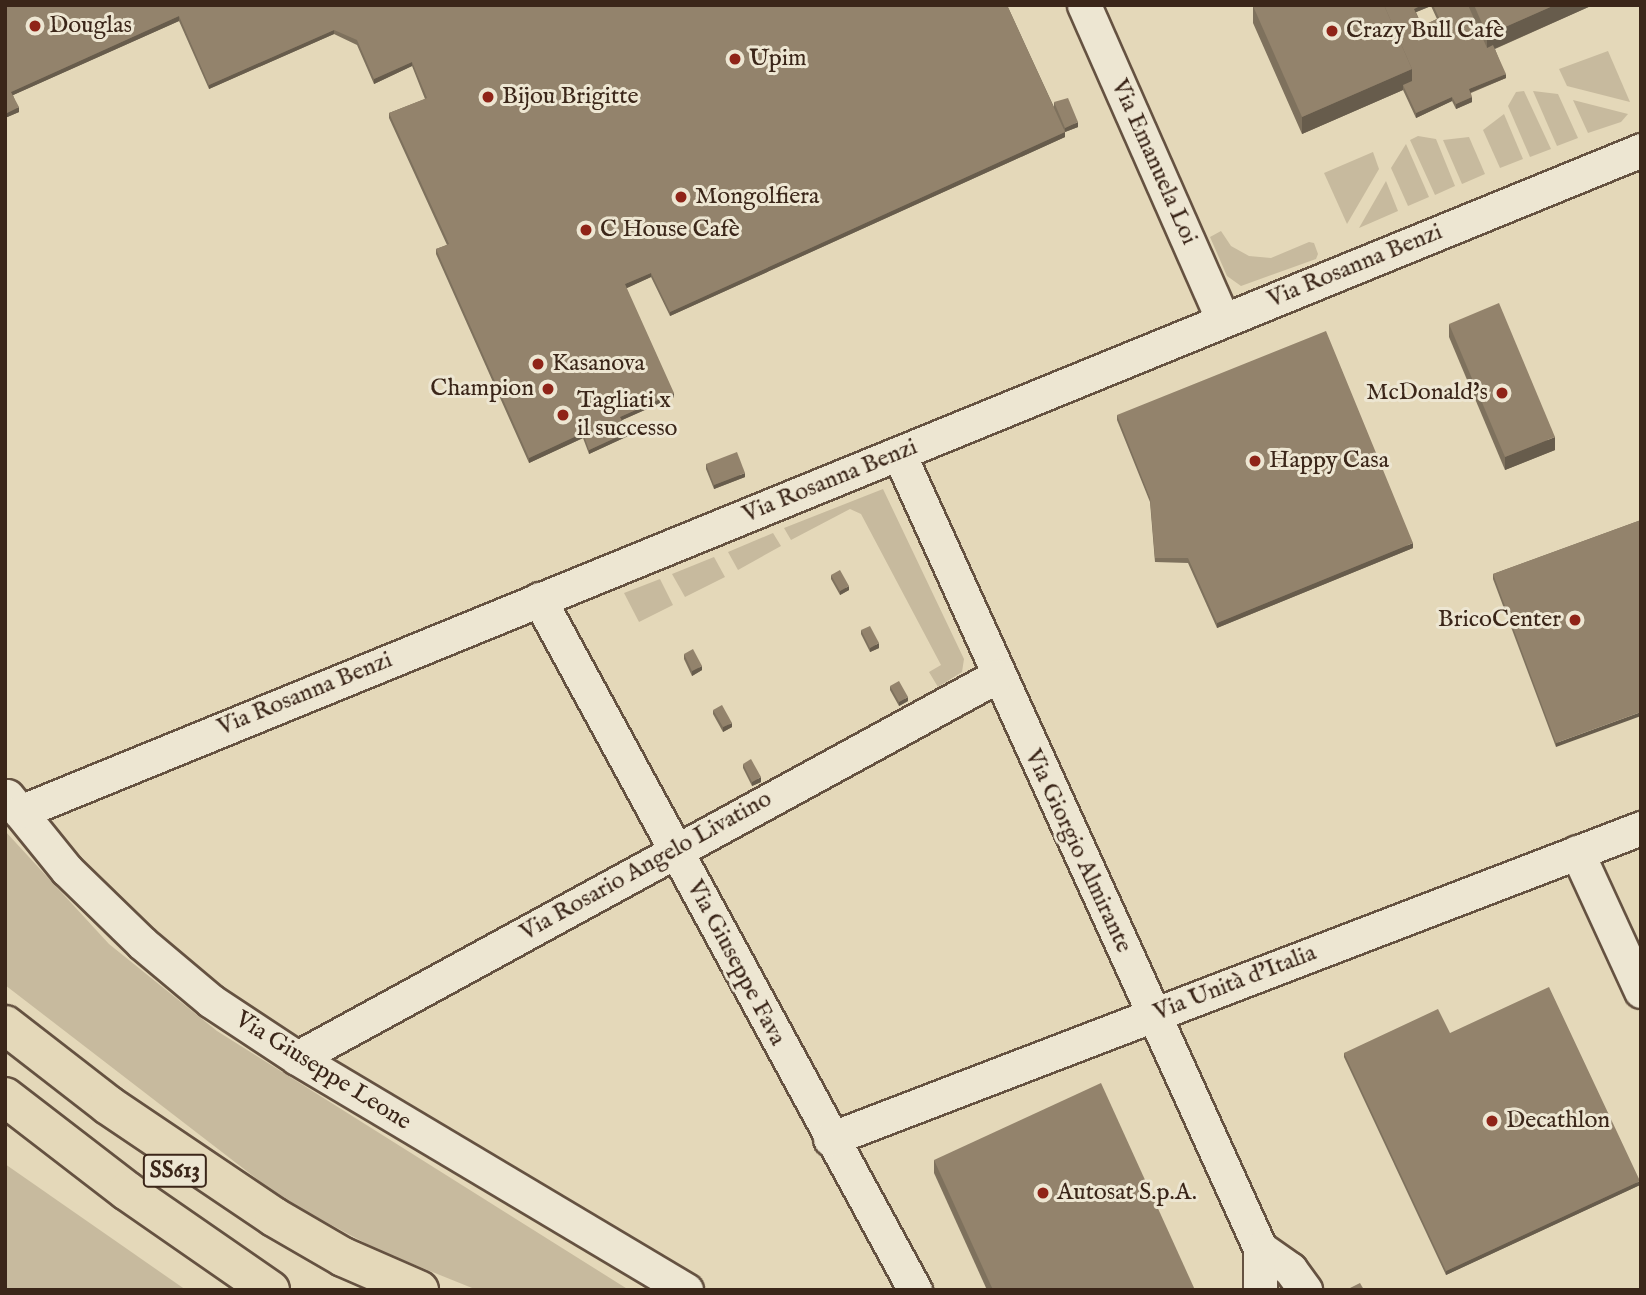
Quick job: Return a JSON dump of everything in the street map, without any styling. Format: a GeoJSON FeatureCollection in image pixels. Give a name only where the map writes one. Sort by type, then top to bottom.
{"type":"FeatureCollection","features":[{"type":"Feature","properties":{"kind":"highway"},"geometry":{"type":"LineString","coordinates":[[5,1026],[108,1105],[274,1217],[344,1257],[419,1290]]}},
{"type":"Feature","properties":{"kind":"highway","name":"SS613"},"geometry":{"type":"LineString","coordinates":[[5,1041],[144,1150],[353,1290]]}},
{"type":"Feature","properties":{"kind":"highway","name":"SS613"},"geometry":{"type":"LineString","coordinates":[[5,1097],[127,1191],[270,1290]]}},
{"type":"Feature","properties":{"kind":"street","name":"Via Emanuela Loi"},"geometry":{"type":"LineString","coordinates":[[1084,5],[1223,320]]}},
{"type":"Feature","properties":{"kind":"street","name":"Via Rosanna Benzi"},"geometry":{"type":"LineString","coordinates":[[12,803],[539,599],[1641,150]]}},
{"type":"Feature","properties":{"kind":"street","name":"Via Giorgio Almirante"},"geometry":{"type":"LineString","coordinates":[[899,454],[997,677],[1260,1248],[1260,1290]]}},
{"type":"Feature","properties":{"kind":"street","name":"Via Giuseppe Fava"},"geometry":{"type":"LineString","coordinates":[[539,599],[830,1139],[915,1290]]}},
{"type":"Feature","properties":{"kind":"street","name":"Via Rosario Angelo Livatino"},"geometry":{"type":"LineString","coordinates":[[297,1058],[997,677]]}},
{"type":"Feature","properties":{"kind":"street","name":"Via Giuseppe Leone"},"geometry":{"type":"LineString","coordinates":[[12,803],[67,870],[142,943],[211,1001],[297,1058],[686,1290]]}},
{"type":"Feature","properties":{"kind":"street","name":"Via Unità d'Italia"},"geometry":{"type":"LineString","coordinates":[[830,1139],[1641,828]]}},
{"type":"Feature","properties":{"kind":"street"},"geometry":{"type":"LineString","coordinates":[[1577,852],[1641,991]]}},
{"type":"Feature","properties":{"kind":"street"},"geometry":{"type":"LineString","coordinates":[[1260,1248],[1290,1269],[1306,1290]]}},
{"type":"Feature","properties":{"kind":"shaded area"},"geometry":{"type":"Polygon","coordinates":[[[1608,51],[1630,102],[1567,86],[1559,69],[1608,51]]]}},
{"type":"Feature","properties":{"kind":"shaded area"},"geometry":{"type":"Polygon","coordinates":[[[1524,91],[1551,149],[1530,157],[1508,106],[1516,92],[1524,91]]]}},
{"type":"Feature","properties":{"kind":"shaded area"},"geometry":{"type":"Polygon","coordinates":[[[1533,91],[1558,94],[1578,138],[1557,146],[1533,91]]]}},
{"type":"Feature","properties":{"kind":"shaded area"},"geometry":{"type":"Polygon","coordinates":[[[1573,100],[1628,114],[1621,122],[1588,133],[1573,100]]]}},
{"type":"Feature","properties":{"kind":"shaded area"},"geometry":{"type":"Polygon","coordinates":[[[1504,114],[1523,159],[1500,168],[1483,130],[1504,114]]]}},
{"type":"Feature","properties":{"kind":"shaded area"},"geometry":{"type":"Polygon","coordinates":[[[1418,136],[1436,139],[1455,186],[1435,195],[1410,140],[1418,136]]]}},
{"type":"Feature","properties":{"kind":"shaded area"},"geometry":{"type":"Polygon","coordinates":[[[1469,137],[1485,174],[1462,184],[1443,140],[1469,137]]]}},
{"type":"Feature","properties":{"kind":"shaded area"},"geometry":{"type":"Polygon","coordinates":[[[1406,144],[1429,197],[1408,206],[1391,168],[1406,144]]]}},
{"type":"Feature","properties":{"kind":"shaded area"},"geometry":{"type":"Polygon","coordinates":[[[1373,152],[1379,169],[1347,224],[1324,173],[1373,152]]]}},
{"type":"Feature","properties":{"kind":"shaded area"},"geometry":{"type":"Polygon","coordinates":[[[1386,181],[1398,211],[1359,228],[1386,181]]]}},
{"type":"Feature","properties":{"kind":"shaded area"},"geometry":{"type":"Polygon","coordinates":[[[1221,231],[1231,246],[1249,256],[1271,258],[1309,242],[1314,243],[1318,254],[1316,259],[1241,286],[1227,276],[1210,237],[1221,231]]]}},
{"type":"Feature","properties":{"kind":"shaded area"},"geometry":{"type":"Polygon","coordinates":[[[883,489],[964,659],[962,672],[938,687],[929,672],[941,665],[861,514],[850,509],[791,540],[784,528],[883,489]]]}},
{"type":"Feature","properties":{"kind":"shaded area"},"geometry":{"type":"Polygon","coordinates":[[[773,533],[781,546],[738,570],[728,552],[773,533]]]}},
{"type":"Feature","properties":{"kind":"shaded area"},"geometry":{"type":"Polygon","coordinates":[[[714,557],[725,577],[685,597],[672,574],[714,557]]]}},
{"type":"Feature","properties":{"kind":"shaded area"},"geometry":{"type":"Polygon","coordinates":[[[660,579],[673,605],[639,622],[624,593],[660,579]]]}},
{"type":"Feature","properties":{"kind":"shaded area"},"geometry":{"type":"Polygon","coordinates":[[[5,831],[109,944],[217,1031],[629,1290],[477,1290],[378,1250],[283,1199],[5,985],[5,831]]]}},
{"type":"Feature","properties":{"kind":"shaded area"},"geometry":{"type":"Polygon","coordinates":[[[5,1164],[186,1290],[5,1290],[5,1164]]]}},
{"type":"Feature","properties":{"kind":"building","name":"Mongolfiera"},"geometry":{"type":"Polygon","coordinates":[[[5,5],[1007,5],[1065,132],[670,312],[651,273],[625,284],[674,393],[620,417],[628,432],[589,450],[583,433],[529,458],[436,249],[449,244],[389,113],[427,98],[412,62],[374,79],[357,40],[334,30],[209,85],[179,16],[11,92],[19,107],[5,114],[5,5]]]}},
{"type":"Feature","properties":{"kind":"building"},"geometry":{"type":"Polygon","coordinates":[[[1384,5],[1412,69],[1302,117],[1253,6],[1384,5]]]}},
{"type":"Feature","properties":{"kind":"building"},"geometry":{"type":"Polygon","coordinates":[[[1384,5],[1422,5],[1414,9],[1422,26],[1439,18],[1433,5],[1468,5],[1487,48],[1493,45],[1506,74],[1469,89],[1472,97],[1456,104],[1452,97],[1416,113],[1403,85],[1412,81],[1412,69],[1384,5]]]}},
{"type":"Feature","properties":{"kind":"building"},"geometry":{"type":"Polygon","coordinates":[[[1474,5],[1555,5],[1487,35],[1474,5]]]}},
{"type":"Feature","properties":{"kind":"building"},"geometry":{"type":"Polygon","coordinates":[[[1068,98],[1078,122],[1065,128],[1054,102],[1068,98]]]}},
{"type":"Feature","properties":{"kind":"building","name":"McDonald's"},"geometry":{"type":"Polygon","coordinates":[[[1499,303],[1555,437],[1505,457],[1449,324],[1499,303]]]}},
{"type":"Feature","properties":{"kind":"building","name":"Happy Casa"},"geometry":{"type":"Polygon","coordinates":[[[1326,331],[1413,543],[1217,623],[1188,558],[1155,558],[1150,498],[1117,415],[1326,331]]]}},
{"type":"Feature","properties":{"kind":"building"},"geometry":{"type":"Polygon","coordinates":[[[737,452],[745,473],[714,485],[706,464],[737,452]]]}},
{"type":"Feature","properties":{"kind":"building","name":"BricoCenter"},"geometry":{"type":"Polygon","coordinates":[[[1641,520],[1641,712],[1556,743],[1493,574],[1641,520]]]}},
{"type":"Feature","properties":{"kind":"building"},"geometry":{"type":"Polygon","coordinates":[[[840,570],[849,586],[840,591],[831,575],[840,570]]]}},
{"type":"Feature","properties":{"kind":"building"},"geometry":{"type":"Polygon","coordinates":[[[870,626],[879,643],[870,648],[861,630],[870,626]]]}},
{"type":"Feature","properties":{"kind":"building"},"geometry":{"type":"Polygon","coordinates":[[[693,649],[702,666],[692,671],[684,654],[693,649]]]}},
{"type":"Feature","properties":{"kind":"building"},"geometry":{"type":"Polygon","coordinates":[[[899,681],[908,697],[899,702],[890,686],[899,681]]]}},
{"type":"Feature","properties":{"kind":"building"},"geometry":{"type":"Polygon","coordinates":[[[722,705],[732,723],[723,727],[713,710],[722,705]]]}},
{"type":"Feature","properties":{"kind":"building"},"geometry":{"type":"Polygon","coordinates":[[[751,759],[761,777],[752,782],[743,764],[751,759]]]}},
{"type":"Feature","properties":{"kind":"building","name":"Decathlon"},"geometry":{"type":"Polygon","coordinates":[[[1549,987],[1640,1181],[1446,1271],[1344,1053],[1438,1009],[1450,1033],[1549,987]]]}},
{"type":"Feature","properties":{"kind":"building","name":"Autosat S.p.A."},"geometry":{"type":"Polygon","coordinates":[[[1101,1083],[1195,1290],[993,1290],[934,1160],[1101,1083]]]}},
{"type":"Feature","properties":{"kind":"building"},"geometry":{"type":"Polygon","coordinates":[[[1360,1283],[1364,1290],[1346,1290],[1360,1283]]]}},
{"type":"Feature","properties":{"kind":"place","name":"Douglas"},"geometry":{"type":"Point","coordinates":[35,26]}},
{"type":"Feature","properties":{"kind":"place","name":"Crazy Bull Cafè"},"geometry":{"type":"Point","coordinates":[1332,31]}},
{"type":"Feature","properties":{"kind":"place","name":"Upim"},"geometry":{"type":"Point","coordinates":[735,59]}},
{"type":"Feature","properties":{"kind":"place","name":"Bijou Brigitte"},"geometry":{"type":"Point","coordinates":[488,97]}},
{"type":"Feature","properties":{"kind":"place","name":"Mongolfiera"},"geometry":{"type":"Point","coordinates":[681,197]}},
{"type":"Feature","properties":{"kind":"place","name":"C House Cafè"},"geometry":{"type":"Point","coordinates":[586,230]}},
{"type":"Feature","properties":{"kind":"place","name":"Kasanova"},"geometry":{"type":"Point","coordinates":[538,364]}},
{"type":"Feature","properties":{"kind":"place","name":"Champion"},"geometry":{"type":"Point","coordinates":[548,389]}},
{"type":"Feature","properties":{"kind":"place","name":"McDonald's"},"geometry":{"type":"Point","coordinates":[1502,393]}},
{"type":"Feature","properties":{"kind":"place","name":"Tagliati x il successo"},"geometry":{"type":"Point","coordinates":[563,415]}},
{"type":"Feature","properties":{"kind":"place","name":"Happy Casa"},"geometry":{"type":"Point","coordinates":[1255,461]}},
{"type":"Feature","properties":{"kind":"place","name":"BricoCenter"},"geometry":{"type":"Point","coordinates":[1575,620]}},
{"type":"Feature","properties":{"kind":"place","name":"Decathlon"},"geometry":{"type":"Point","coordinates":[1492,1121]}},
{"type":"Feature","properties":{"kind":"place","name":"Autosat S.p.A."},"geometry":{"type":"Point","coordinates":[1043,1193]}}]}
